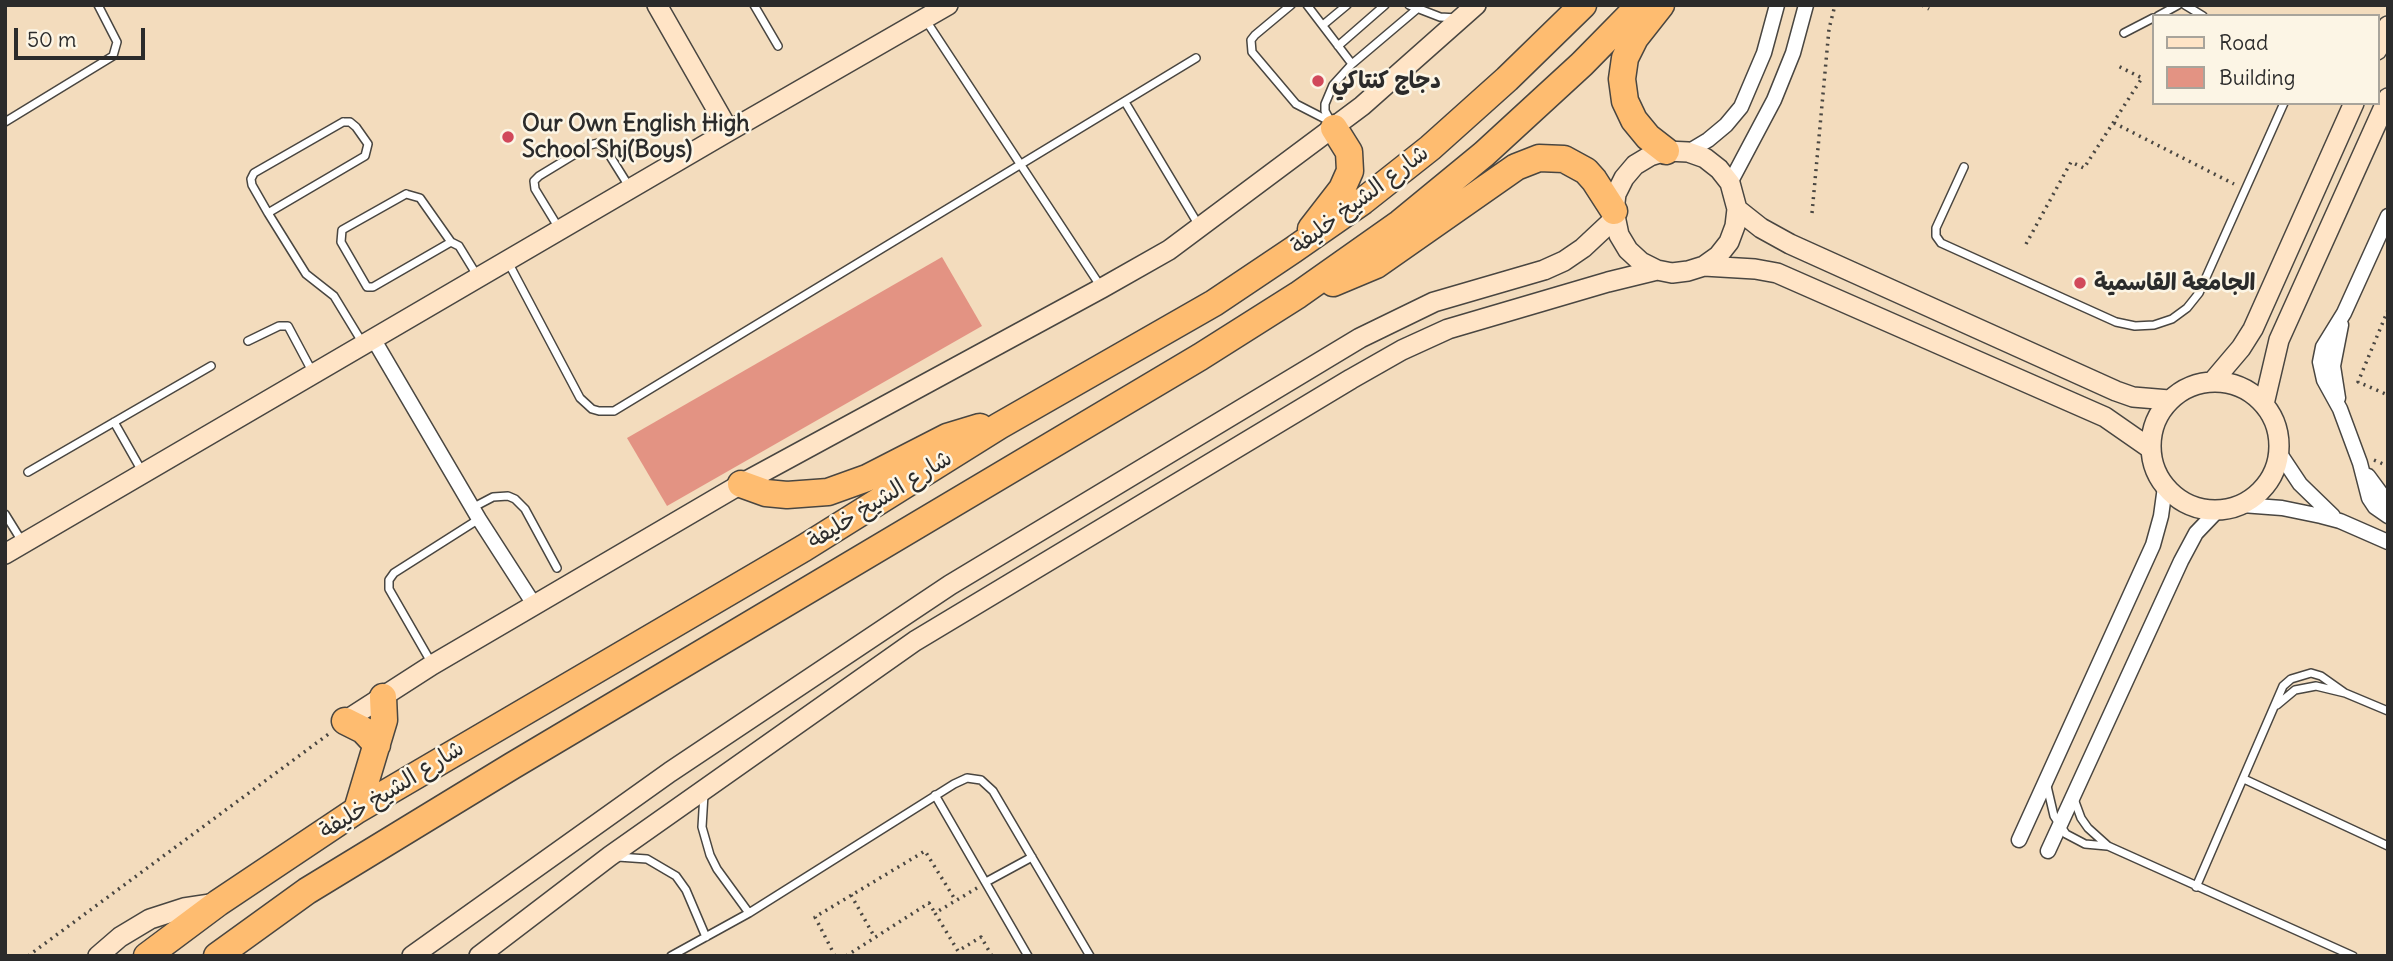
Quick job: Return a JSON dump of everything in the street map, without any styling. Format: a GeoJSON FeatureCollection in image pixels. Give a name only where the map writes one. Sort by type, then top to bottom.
{"type":"FeatureCollection","features":[{"type":"Feature","properties":{"kind":"highway","name":"شارع الشيخ خليفة"},"geometry":{"type":"LineString","coordinates":[[147,956],[218,903],[357,810],[804,548],[999,426],[1214,303],[1363,201],[1430,148],[1507,79],[1583,5]]}},
{"type":"Feature","properties":{"kind":"highway","name":"شارع الشيخ خليفة"},"geometry":{"type":"LineString","coordinates":[[216,956],[318,884],[1153,386],[1298,295],[1400,223],[1474,162],[1572,73],[1640,5]]}},
{"type":"Feature","properties":{"kind":"highway"},"geometry":{"type":"LineString","coordinates":[[1661,5],[1635,38],[1625,58],[1622,79],[1625,101],[1634,120],[1648,137],[1677,151]]}},
{"type":"Feature","properties":{"kind":"highway"},"geometry":{"type":"LineString","coordinates":[[1293,250],[1347,181],[1351,161],[1349,152],[1333,125]]}},
{"type":"Feature","properties":{"kind":"highway"},"geometry":{"type":"LineString","coordinates":[[1298,295],[1366,271],[1516,167],[1539,158],[1564,159],[1586,171],[1614,215]]}},
{"type":"Feature","properties":{"kind":"highway"},"geometry":{"type":"LineString","coordinates":[[741,484],[766,493],[787,495],[828,492],[867,478],[959,431],[999,426]]}},
{"type":"Feature","properties":{"kind":"highway"},"geometry":{"type":"LineString","coordinates":[[357,810],[385,714],[383,697]]}},
{"type":"Feature","properties":{"kind":"highway"},"geometry":{"type":"LineString","coordinates":[[345,721],[363,730],[377,745]]}},
{"type":"Feature","properties":{"kind":"street"},"geometry":{"type":"LineString","coordinates":[[657,5],[729,131]]}},
{"type":"Feature","properties":{"kind":"street"},"geometry":{"type":"LineString","coordinates":[[1677,151],[1704,158],[1719,169],[1730,183],[1737,209],[1729,242],[1718,256],[1704,266],[1672,273],[1657,270],[1641,262],[1628,250],[1619,235],[1614,215],[1620,186],[1635,165],[1650,156],[1677,151],[1708,140],[1726,125],[1741,107],[1764,53],[1777,5]]}},
{"type":"Feature","properties":{"kind":"street"},"geometry":{"type":"LineString","coordinates":[[1730,183],[1774,100],[1793,53],[1806,5]]}},
{"type":"Feature","properties":{"kind":"street"},"geometry":{"type":"LineString","coordinates":[[5,554],[947,6]]}},
{"type":"Feature","properties":{"kind":"street"},"geometry":{"type":"LineString","coordinates":[[345,721],[432,665],[741,484],[1147,263],[1201,228],[1390,84],[1470,11]]}},
{"type":"Feature","properties":{"kind":"street"},"geometry":{"type":"LineString","coordinates":[[2379,46],[2388,26]]}},
{"type":"Feature","properties":{"kind":"street"},"geometry":{"type":"LineString","coordinates":[[2264,404],[2279,340],[2388,98]]}},
{"type":"Feature","properties":{"kind":"street"},"geometry":{"type":"LineString","coordinates":[[2213,381],[2228,365],[2253,329],[2352,105]]}},
{"type":"Feature","properties":{"kind":"street"},"geometry":{"type":"LineString","coordinates":[[1737,209],[1761,228],[1790,244],[2116,391],[2133,397],[2169,400]]}},
{"type":"Feature","properties":{"kind":"street"},"geometry":{"type":"LineString","coordinates":[[412,956],[670,772],[950,585],[1360,338],[1434,302],[1544,270],[1564,261],[1583,248],[1614,215]]}},
{"type":"Feature","properties":{"kind":"street"},"geometry":{"type":"LineString","coordinates":[[2388,216],[2344,313],[2323,347],[2320,362],[2324,380],[2340,409],[2360,463],[2369,498],[2388,516]]}},
{"type":"Feature","properties":{"kind":"street"},"geometry":{"type":"LineString","coordinates":[[1704,266],[1777,273],[2105,417],[2151,449]]}},
{"type":"Feature","properties":{"kind":"street"},"geometry":{"type":"LineString","coordinates":[[479,956],[610,856],[915,642],[1350,379],[1402,350],[1448,329],[1657,270]]}},
{"type":"Feature","properties":{"kind":"street"},"geometry":{"type":"LineString","coordinates":[[369,343],[535,606]]}},
{"type":"Feature","properties":{"kind":"street"},"geometry":{"type":"LineString","coordinates":[[2242,505],[2263,489],[2271,479],[2280,454],[2274,419],[2264,404],[2241,387],[2213,381],[2189,387],[2169,400],[2158,415],[2152,431],[2151,449],[2158,475],[2165,487],[2176,497],[2203,509],[2218,510],[2242,505],[2301,512],[2340,521],[2388,542]]}},
{"type":"Feature","properties":{"kind":"street"},"geometry":{"type":"LineString","coordinates":[[2280,454],[2306,491],[2340,521]]}},
{"type":"Feature","properties":{"kind":"street"},"geometry":{"type":"LineString","coordinates":[[2360,463],[2374,487],[2388,503]]}},
{"type":"Feature","properties":{"kind":"street"},"geometry":{"type":"LineString","coordinates":[[2019,840],[2153,544],[2165,487]]}},
{"type":"Feature","properties":{"kind":"street"},"geometry":{"type":"LineString","coordinates":[[2048,851],[2184,554],[2196,533],[2218,510]]}},
{"type":"Feature","properties":{"kind":"street"},"geometry":{"type":"LineString","coordinates":[[915,642],[959,600],[959,588],[950,585]]}},
{"type":"Feature","properties":{"kind":"street"},"geometry":{"type":"LineString","coordinates":[[436,956],[479,919],[502,892]]}},
{"type":"Feature","properties":{"kind":"street"},"geometry":{"type":"LineString","coordinates":[[98,956],[120,937],[150,919],[184,908],[218,903]]}},
{"type":"Feature","properties":{"kind":"lane"},"geometry":{"type":"LineString","coordinates":[[5,122],[113,56],[117,42],[98,5]]}},
{"type":"Feature","properties":{"kind":"lane"},"geometry":{"type":"LineString","coordinates":[[754,5],[778,46]]}},
{"type":"Feature","properties":{"kind":"lane"},"geometry":{"type":"LineString","coordinates":[[1291,5],[1255,35],[1251,40],[1252,52],[1296,104],[1333,125]]}},
{"type":"Feature","properties":{"kind":"lane"},"geometry":{"type":"LineString","coordinates":[[1307,5],[1352,64]]}},
{"type":"Feature","properties":{"kind":"lane"},"geometry":{"type":"LineString","coordinates":[[1323,26],[1348,5]]}},
{"type":"Feature","properties":{"kind":"lane"},"geometry":{"type":"LineString","coordinates":[[1338,46],[1385,5]]}},
{"type":"Feature","properties":{"kind":"lane"},"geometry":{"type":"LineString","coordinates":[[2161,14],[2178,5]]}},
{"type":"Feature","properties":{"kind":"lane"},"geometry":{"type":"LineString","coordinates":[[1333,125],[1325,111],[1326,97],[1352,64],[1413,7],[1440,17],[1470,11]]}},
{"type":"Feature","properties":{"kind":"lane"},"geometry":{"type":"LineString","coordinates":[[925,19],[1102,288]]}},
{"type":"Feature","properties":{"kind":"lane"},"geometry":{"type":"LineString","coordinates":[[2124,33],[2152,19]]}},
{"type":"Feature","properties":{"kind":"lane"},"geometry":{"type":"LineString","coordinates":[[507,261],[580,398],[592,409],[614,411],[1196,58]]}},
{"type":"Feature","properties":{"kind":"lane"},"geometry":{"type":"LineString","coordinates":[[1125,102],[1201,228]]}},
{"type":"Feature","properties":{"kind":"lane"},"geometry":{"type":"LineString","coordinates":[[1964,167],[1936,228],[1936,236],[1941,243],[2116,322],[2135,327],[2154,326],[2187,308],[2199,293],[2283,105]]}},
{"type":"Feature","properties":{"kind":"lane"},"geometry":{"type":"LineString","coordinates":[[268,213],[365,156],[368,144],[354,124],[346,121],[340,124],[254,173],[251,179],[268,213],[306,274],[334,296],[369,343]]}},
{"type":"Feature","properties":{"kind":"lane"},"geometry":{"type":"LineString","coordinates":[[560,230],[535,189],[534,181],[580,151],[594,144],[602,145],[631,189]]}},
{"type":"Feature","properties":{"kind":"lane"},"geometry":{"type":"LineString","coordinates":[[451,242],[370,288],[364,285],[340,238],[344,228],[401,196],[411,194],[424,201],[479,278]]}},
{"type":"Feature","properties":{"kind":"lane"},"geometry":{"type":"LineString","coordinates":[[248,341],[279,326],[288,326],[314,375]]}},
{"type":"Feature","properties":{"kind":"lane"},"geometry":{"type":"LineString","coordinates":[[28,472],[211,366]]}},
{"type":"Feature","properties":{"kind":"lane"},"geometry":{"type":"LineString","coordinates":[[114,422],[143,474]]}},
{"type":"Feature","properties":{"kind":"lane"},"geometry":{"type":"LineString","coordinates":[[432,665],[389,589],[389,580],[394,573],[493,497],[508,496],[524,509],[557,568]]}},
{"type":"Feature","properties":{"kind":"lane"},"geometry":{"type":"LineString","coordinates":[[5,514],[24,544]]}},
{"type":"Feature","properties":{"kind":"lane"},"geometry":{"type":"LineString","coordinates":[[2196,887],[2283,686],[2291,678],[2311,673],[2321,676],[2345,693]]}},
{"type":"Feature","properties":{"kind":"lane"},"geometry":{"type":"LineString","coordinates":[[2273,709],[2286,696],[2305,687],[2316,686],[2345,693],[2388,712]]}},
{"type":"Feature","properties":{"kind":"lane"},"geometry":{"type":"LineString","coordinates":[[671,956],[748,913],[934,795],[967,778],[981,780],[988,785],[1090,956]]}},
{"type":"Feature","properties":{"kind":"lane"},"geometry":{"type":"LineString","coordinates":[[2244,779],[2388,846]]}},
{"type":"Feature","properties":{"kind":"lane"},"geometry":{"type":"LineString","coordinates":[[2046,783],[2050,805],[2066,834],[2084,844],[2108,846]]}},
{"type":"Feature","properties":{"kind":"lane"},"geometry":{"type":"LineString","coordinates":[[705,788],[702,827],[705,840],[716,869],[748,913]]}},
{"type":"Feature","properties":{"kind":"lane"},"geometry":{"type":"LineString","coordinates":[[934,795],[1028,956]]}},
{"type":"Feature","properties":{"kind":"lane"},"geometry":{"type":"LineString","coordinates":[[2073,795],[2081,818],[2108,846],[2353,956]]}},
{"type":"Feature","properties":{"kind":"lane"},"geometry":{"type":"LineString","coordinates":[[610,856],[647,859],[676,876],[686,890],[706,937]]}},
{"type":"Feature","properties":{"kind":"lane"},"geometry":{"type":"LineString","coordinates":[[986,883],[1032,857]]}},
{"type":"Feature","properties":{"kind":"path"},"geometry":{"type":"LineString","coordinates":[[1812,213],[1829,29],[1835,5]]}},
{"type":"Feature","properties":{"kind":"path"},"geometry":{"type":"LineString","coordinates":[[1922,5],[1929,9]]}},
{"type":"Feature","properties":{"kind":"path"},"geometry":{"type":"LineString","coordinates":[[2026,244],[2071,162],[2084,168],[2142,78],[2118,66]]}},
{"type":"Feature","properties":{"kind":"path"},"geometry":{"type":"LineString","coordinates":[[2114,122],[2245,190]]}},
{"type":"Feature","properties":{"kind":"path"},"geometry":{"type":"LineString","coordinates":[[2388,310],[2358,382],[2388,395]]}},
{"type":"Feature","properties":{"kind":"path"},"geometry":{"type":"LineString","coordinates":[[27,956],[345,721]]}},
{"type":"Feature","properties":{"kind":"path"},"geometry":{"type":"LineString","coordinates":[[835,956],[816,917],[925,851],[956,901]]}},
{"type":"Feature","properties":{"kind":"path"},"geometry":{"type":"LineString","coordinates":[[935,913],[986,883]]}},
{"type":"Feature","properties":{"kind":"path"},"geometry":{"type":"LineString","coordinates":[[851,895],[875,936]]}},
{"type":"Feature","properties":{"kind":"path"},"geometry":{"type":"LineString","coordinates":[[846,956],[929,903],[958,951],[981,937],[992,956]]}},
{"type":"Feature","properties":{"kind":"building"},"geometry":{"type":"Polygon","coordinates":[[[942,257],[982,326],[667,506],[627,438],[942,257]]]}},
{"type":"Feature","properties":{"kind":"place","name":"دجاج كنتاكي"},"geometry":{"type":"Point","coordinates":[1318,81]}},
{"type":"Feature","properties":{"kind":"place","name":"Our Own English High School Shj(Boys)"},"geometry":{"type":"Point","coordinates":[508,137]}},
{"type":"Feature","properties":{"kind":"place","name":"الجامعة القاسمية"},"geometry":{"type":"Point","coordinates":[2080,283]}}]}
